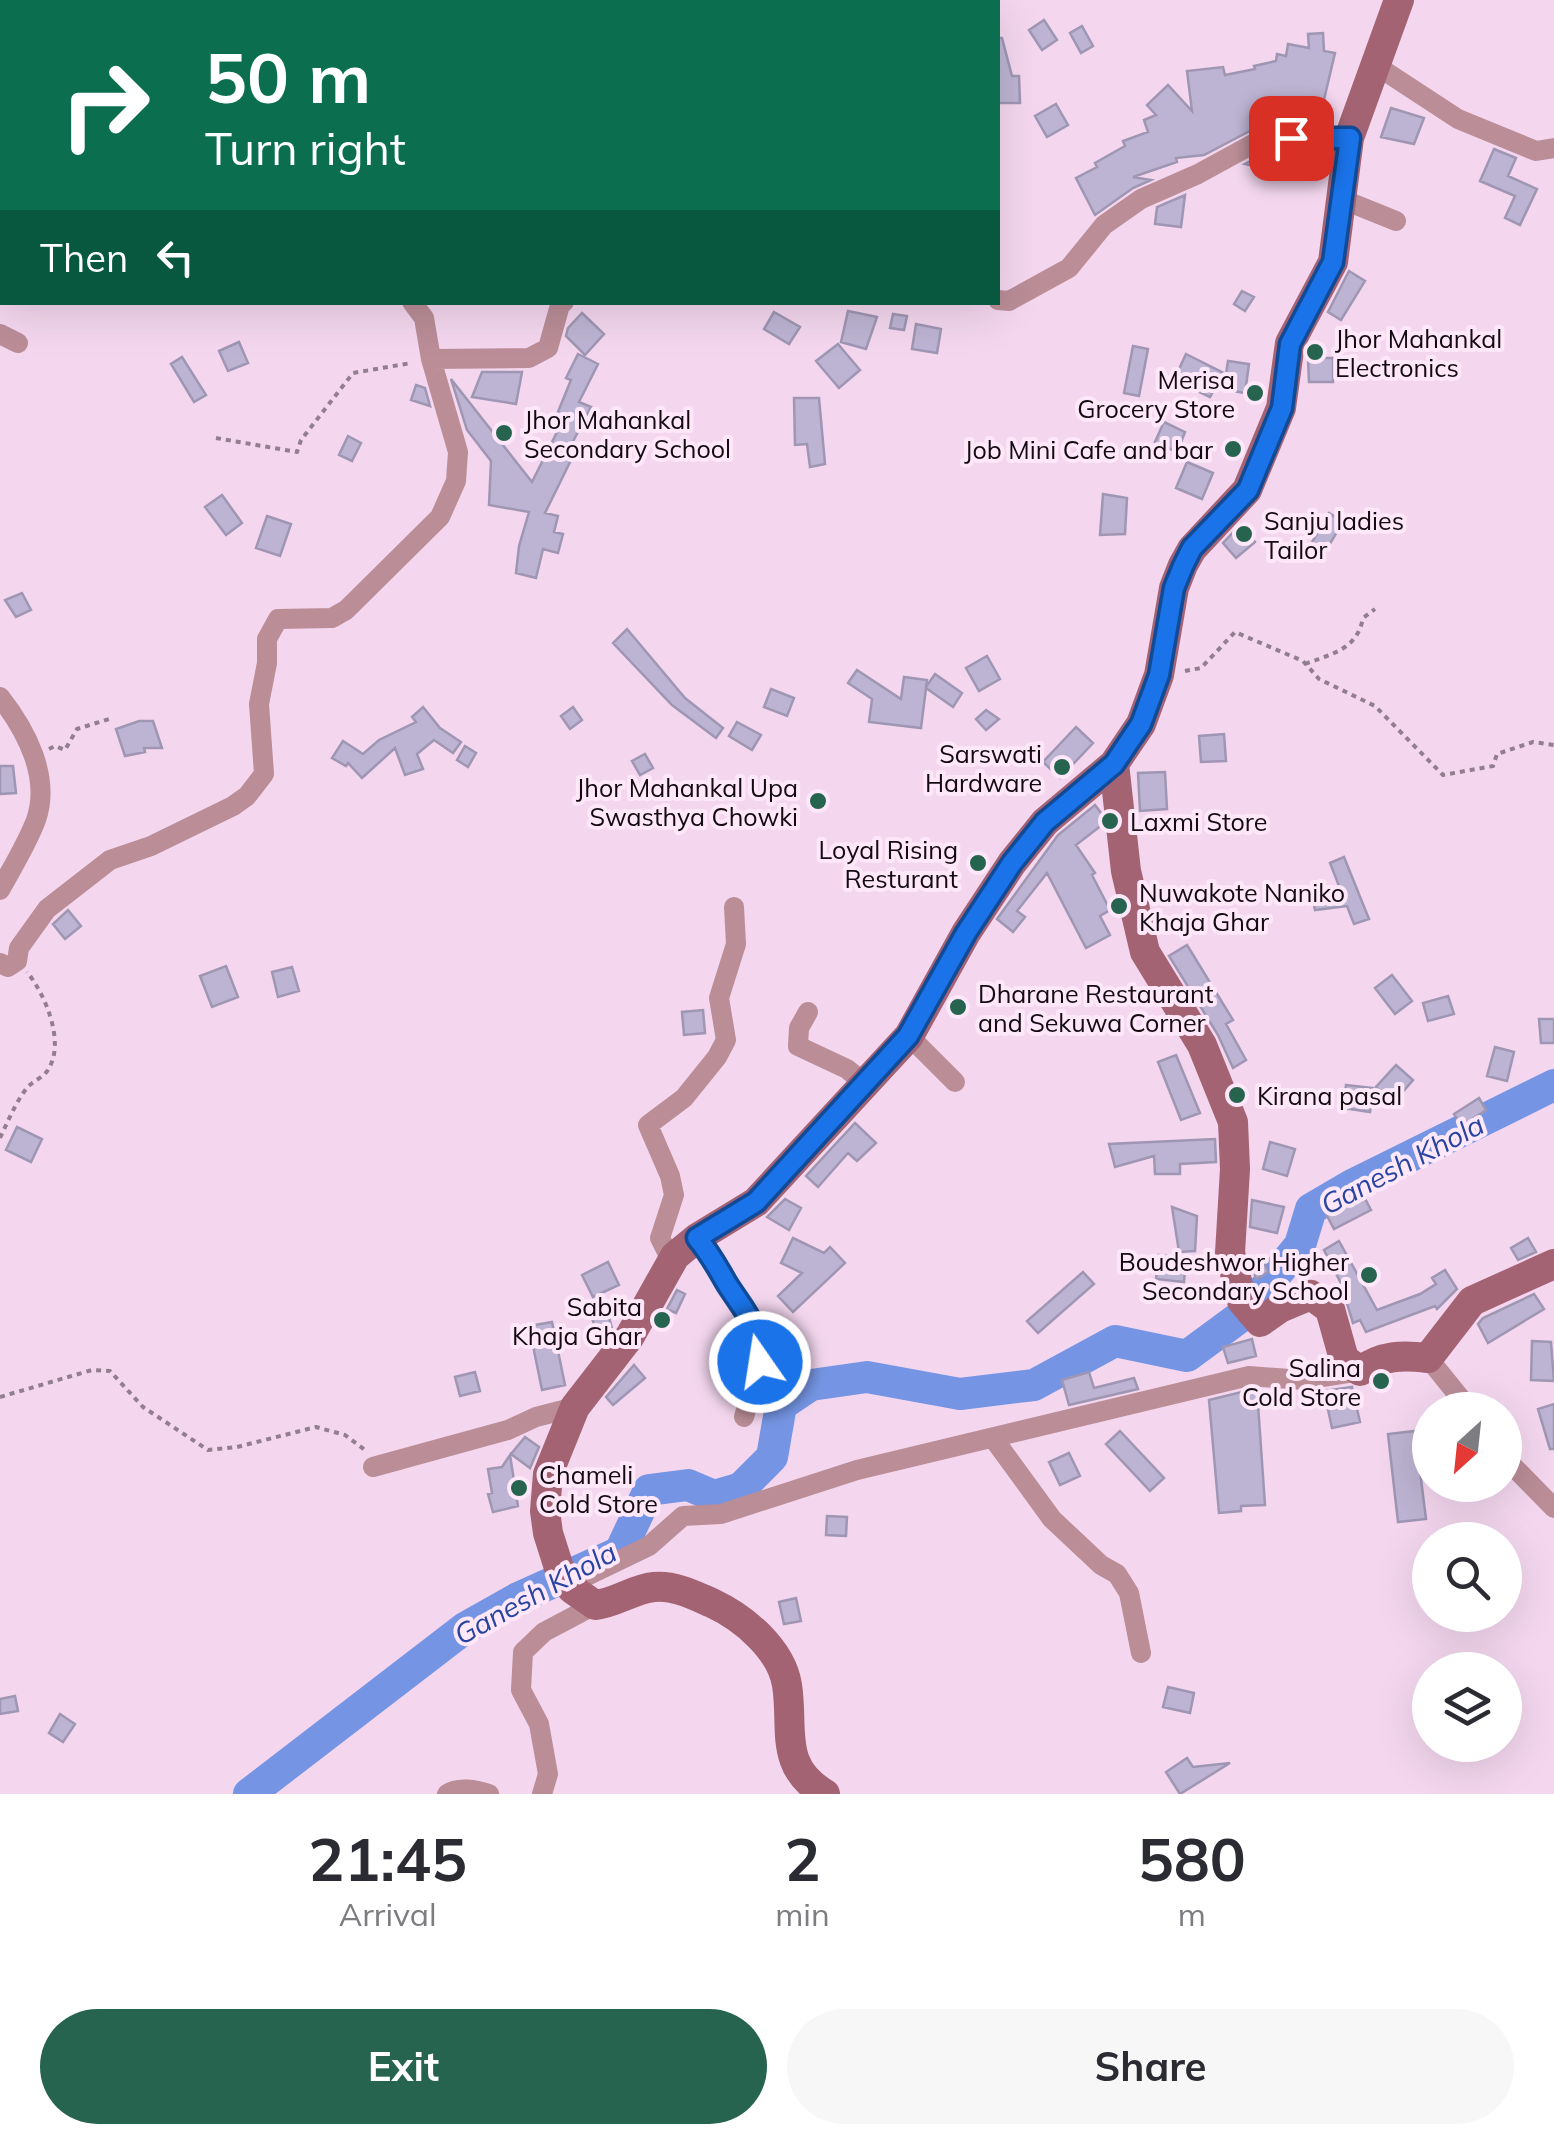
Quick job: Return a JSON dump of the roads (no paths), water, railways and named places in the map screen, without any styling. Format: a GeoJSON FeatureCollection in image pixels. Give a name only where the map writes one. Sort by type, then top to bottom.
{"type":"FeatureCollection","features":[{"type":"Feature","properties":{"kind":"street"},"geometry":{"type":"LineString","coordinates":[[734,906],[736,944],[718,998],[726,1040],[684,1098],[648,1125],[670,1176],[674,1196],[660,1238],[666,1250],[686,1247],[756,1202],[908,1036],[966,933],[1012,863],[1045,822],[1114,764],[1141,724],[1159,675],[1174,588],[1183,566],[1192,548],[1248,490],[1282,408],[1290,344],[1333,262],[1350,138],[1399,0]]}},
{"type":"Feature","properties":{"kind":"street"},"geometry":{"type":"LineString","coordinates":[[1377,66],[1458,119],[1536,151],[1554,148]]}},
{"type":"Feature","properties":{"kind":"street"},"geometry":{"type":"LineString","coordinates":[[1000,300],[1009,301],[1069,268],[1104,224],[1141,199],[1262,139],[1350,138]]}},
{"type":"Feature","properties":{"kind":"street"},"geometry":{"type":"LineString","coordinates":[[1339,198],[1396,221]]}},
{"type":"Feature","properties":{"kind":"street"},"geometry":{"type":"LineString","coordinates":[[9,962],[47,909],[110,860],[151,846],[248,796],[264,774],[259,704],[269,630],[278,619],[332,618],[346,610],[440,516],[456,482],[458,452],[431,359],[424,318],[414,305]]}},
{"type":"Feature","properties":{"kind":"street"},"geometry":{"type":"LineString","coordinates":[[431,359],[529,358],[548,348],[560,305]]}},
{"type":"Feature","properties":{"kind":"street"},"geometry":{"type":"LineString","coordinates":[[0,697],[34,752],[40,801],[35,822],[0,890]]}},
{"type":"Feature","properties":{"kind":"street"},"geometry":{"type":"LineString","coordinates":[[1114,764],[1126,871],[1145,952],[1202,1045],[1233,1122],[1235,1170],[1230,1254],[1251,1312],[1311,1295],[1330,1310],[1344,1359],[1360,1371]]}},
{"type":"Feature","properties":{"kind":"street"},"geometry":{"type":"LineString","coordinates":[[808,1012],[799,1028],[798,1046],[846,1069],[864,1083]]}},
{"type":"Feature","properties":{"kind":"street"},"geometry":{"type":"LineString","coordinates":[[908,1036],[955,1082]]}},
{"type":"Feature","properties":{"kind":"street"},"geometry":{"type":"LineString","coordinates":[[595,1605],[564,1578],[548,1532],[548,1474],[575,1407],[630,1336],[686,1247]]}},
{"type":"Feature","properties":{"kind":"street"},"geometry":{"type":"LineString","coordinates":[[686,1247],[715,1259],[744,1304],[757,1333],[760,1362],[744,1416]]}},
{"type":"Feature","properties":{"kind":"street"},"geometry":{"type":"LineString","coordinates":[[1428,1358],[1472,1301],[1554,1264]]}},
{"type":"Feature","properties":{"kind":"street"},"geometry":{"type":"LineString","coordinates":[[564,1578],[649,1546],[683,1516],[721,1514],[857,1470],[1249,1376],[1303,1380],[1360,1371],[1374,1361],[1400,1355],[1428,1358],[1455,1392]]}},
{"type":"Feature","properties":{"kind":"street"},"geometry":{"type":"LineString","coordinates":[[373,1467],[575,1407]]}},
{"type":"Feature","properties":{"kind":"street"},"geometry":{"type":"LineString","coordinates":[[993,1438],[1052,1519],[1116,1574],[1129,1593],[1141,1653]]}},
{"type":"Feature","properties":{"kind":"street"},"geometry":{"type":"LineString","coordinates":[[1522,1475],[1554,1508]]}},
{"type":"Feature","properties":{"kind":"street"},"geometry":{"type":"LineString","coordinates":[[542,1794],[548,1774],[539,1724],[520,1690],[523,1652],[544,1632],[595,1605],[652,1587],[674,1588],[721,1607],[777,1657],[788,1688],[788,1740],[795,1761],[805,1780],[825,1794]]}},
{"type":"Feature","properties":{"kind":"street"},"geometry":{"type":"LineString","coordinates":[[448,1794],[452,1790],[474,1789],[489,1794]]}},
{"type":"Feature","properties":{"kind":"waterway","name":"Ganesh Khola"},"geometry":{"type":"LineString","coordinates":[[249,1794],[465,1628],[518,1598],[620,1552],[649,1490],[688,1485],[714,1496],[741,1488],[772,1457],[781,1405],[811,1385],[867,1377],[960,1394],[1034,1385],[1115,1341],[1187,1356],[1244,1314],[1300,1245],[1311,1209],[1554,1085]]}},
{"type":"Feature","properties":{"kind":"place","name":"Jhor Mahankal Electronics"},"geometry":{"type":"Point","coordinates":[1315,352]}},
{"type":"Feature","properties":{"kind":"place","name":"Merisa Grocery Store"},"geometry":{"type":"Point","coordinates":[1255,393]}},
{"type":"Feature","properties":{"kind":"place","name":"Jhor Mahankal Secondary School"},"geometry":{"type":"Point","coordinates":[504,433]}},
{"type":"Feature","properties":{"kind":"place","name":"Job Mini Cafe and bar"},"geometry":{"type":"Point","coordinates":[1233,449]}},
{"type":"Feature","properties":{"kind":"place","name":"Sanju ladies Tailor"},"geometry":{"type":"Point","coordinates":[1244,534]}},
{"type":"Feature","properties":{"kind":"place","name":"Sarswati Hardware"},"geometry":{"type":"Point","coordinates":[1062,767]}},
{"type":"Feature","properties":{"kind":"place","name":"Jhor Mahankal Upa Swasthya Chowki"},"geometry":{"type":"Point","coordinates":[818,801]}},
{"type":"Feature","properties":{"kind":"place","name":"Laxmi Store"},"geometry":{"type":"Point","coordinates":[1110,821]}},
{"type":"Feature","properties":{"kind":"place","name":"Loyal Rising Resturant"},"geometry":{"type":"Point","coordinates":[978,863]}},
{"type":"Feature","properties":{"kind":"place","name":"Nuwakote Naniko Khaja Ghar"},"geometry":{"type":"Point","coordinates":[1119,906]}},
{"type":"Feature","properties":{"kind":"place","name":"Dharane Restaurant and Sekuwa Corner"},"geometry":{"type":"Point","coordinates":[958,1007]}},
{"type":"Feature","properties":{"kind":"place","name":"Kirana pasal"},"geometry":{"type":"Point","coordinates":[1237,1095]}},
{"type":"Feature","properties":{"kind":"place","name":"Boudeshwor Higher Secondary School"},"geometry":{"type":"Point","coordinates":[1369,1275]}},
{"type":"Feature","properties":{"kind":"place","name":"Sabita Khaja Ghar"},"geometry":{"type":"Point","coordinates":[662,1320]}},
{"type":"Feature","properties":{"kind":"place","name":"Salina Cold Store"},"geometry":{"type":"Point","coordinates":[1381,1381]}},
{"type":"Feature","properties":{"kind":"place","name":"Chameli Cold Store"},"geometry":{"type":"Point","coordinates":[519,1488]}}]}
